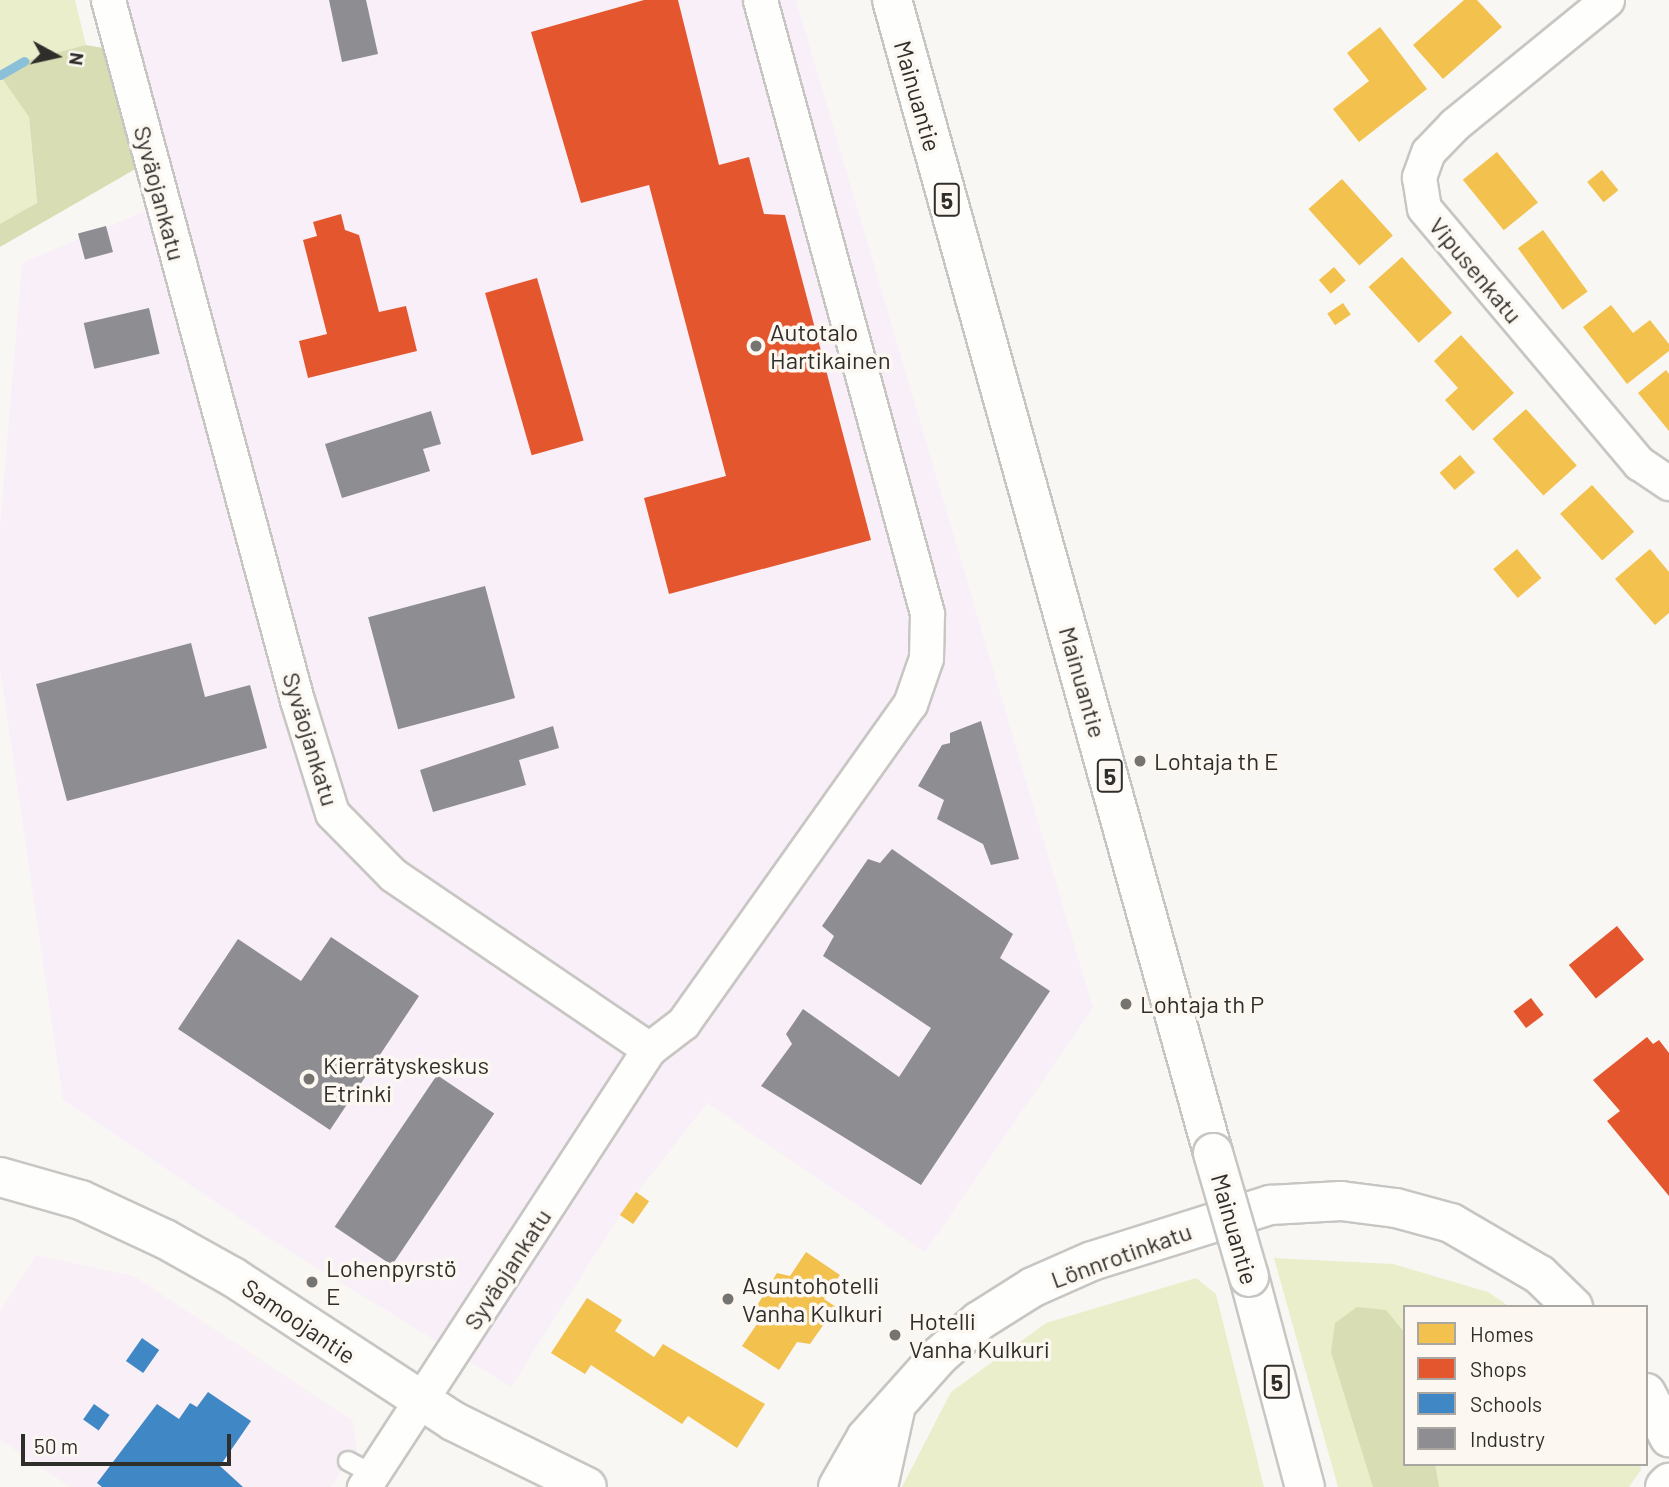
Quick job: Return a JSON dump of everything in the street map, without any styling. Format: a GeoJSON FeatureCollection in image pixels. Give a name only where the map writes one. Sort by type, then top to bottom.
{"type":"FeatureCollection","features":[{"type":"Feature","properties":{"kind":"main road","name":"Mainuantie"},"geometry":{"type":"LineString","coordinates":[[892,0],[1249,1277],[1305,1487]]}},
{"type":"Feature","properties":{"kind":"main road","name":"Samoojantie"},"geometry":{"type":"LineString","coordinates":[[0,1177],[81,1200],[165,1239],[233,1276],[421,1401],[587,1487]]}},
{"type":"Feature","properties":{"kind":"main road","name":"Lönnrotinkatu"},"geometry":{"type":"LineString","coordinates":[[838,1487],[866,1438],[895,1409],[939,1356],[979,1321],[1033,1287],[1093,1261],[1270,1205],[1341,1201],[1396,1208],[1451,1223],[1540,1275],[1571,1305]]}},
{"type":"Feature","properties":{"kind":"main road"},"geometry":{"type":"LineString","coordinates":[[1648,1375],[1669,1385]]}},
{"type":"Feature","properties":{"kind":"main road"},"geometry":{"type":"LineString","coordinates":[[1648,1397],[1669,1437]]}},
{"type":"Feature","properties":{"kind":"main road","name":"Lönnrotinkatu"},"geometry":{"type":"LineString","coordinates":[[878,1487],[895,1409]]}},
{"type":"Feature","properties":{"kind":"street","name":"Syväojankatu"},"geometry":{"type":"LineString","coordinates":[[108,0],[293,686],[332,813],[393,875],[649,1049],[421,1401],[361,1474]]}},
{"type":"Feature","properties":{"kind":"street"},"geometry":{"type":"LineString","coordinates":[[649,1049],[691,1012],[910,704],[926,658],[927,613],[760,0]]}},
{"type":"Feature","properties":{"kind":"street","name":"Vipusenkatu"},"geometry":{"type":"LineString","coordinates":[[1607,0],[1454,125],[1429,152],[1419,177],[1424,208],[1639,463],[1654,477],[1669,483]]}},
{"type":"Feature","properties":{"kind":"shaded area"},"geometry":{"type":"Polygon","coordinates":[[[103,0],[796,0],[1093,1008],[925,1252],[707,1103],[620,1215],[511,1387],[278,1244],[63,1100],[0,668],[0,527],[22,263],[155,207],[103,0]]]}},
{"type":"Feature","properties":{"kind":"shaded area"},"geometry":{"type":"Polygon","coordinates":[[[36,1255],[134,1276],[353,1421],[357,1449],[331,1487],[70,1487],[0,1440],[0,1311],[36,1255]]]}},
{"type":"Feature","properties":{"kind":"green space"},"geometry":{"type":"Polygon","coordinates":[[[0,0],[75,0],[86,45],[24,61],[37,208],[0,224],[0,0]]]}},
{"type":"Feature","properties":{"kind":"green space"},"geometry":{"type":"Polygon","coordinates":[[[86,45],[115,50],[144,164],[0,247],[0,224],[37,203],[29,117],[0,75],[24,61],[86,45]]]}},
{"type":"Feature","properties":{"kind":"green space"},"geometry":{"type":"Polygon","coordinates":[[[1274,1258],[1393,1264],[1488,1292],[1507,1305],[1403,1305],[1403,1466],[1640,1466],[1641,1470],[1629,1487],[1338,1487],[1274,1258]]]}},
{"type":"Feature","properties":{"kind":"green space"},"geometry":{"type":"Polygon","coordinates":[[[1196,1278],[1216,1294],[1264,1487],[902,1487],[951,1392],[1046,1323],[1196,1278]]]}},
{"type":"Feature","properties":{"kind":"green space"},"geometry":{"type":"Polygon","coordinates":[[[1357,1307],[1386,1310],[1403,1331],[1403,1466],[1435,1466],[1439,1487],[1373,1487],[1331,1352],[1335,1323],[1357,1307]]]}},
{"type":"Feature","properties":{"kind":"building: Homes"},"geometry":{"type":"Polygon","coordinates":[[[1464,0],[1477,0],[1502,27],[1443,79],[1413,45],[1464,0]]]}},
{"type":"Feature","properties":{"kind":"building: Homes"},"geometry":{"type":"Polygon","coordinates":[[[1380,27],[1427,89],[1359,142],[1333,109],[1369,81],[1347,53],[1380,27]]]}},
{"type":"Feature","properties":{"kind":"building: Homes"},"geometry":{"type":"Polygon","coordinates":[[[1497,152],[1538,203],[1504,230],[1463,180],[1497,152]]]}},
{"type":"Feature","properties":{"kind":"building: Homes"},"geometry":{"type":"Polygon","coordinates":[[[1602,170],[1618,190],[1604,202],[1587,182],[1602,170]]]}},
{"type":"Feature","properties":{"kind":"building: Homes"},"geometry":{"type":"Polygon","coordinates":[[[1342,179],[1393,235],[1359,266],[1309,209],[1342,179]]]}},
{"type":"Feature","properties":{"kind":"building: Homes"},"geometry":{"type":"Polygon","coordinates":[[[1543,230],[1588,291],[1563,310],[1518,248],[1543,230]]]}},
{"type":"Feature","properties":{"kind":"building: Homes"},"geometry":{"type":"Polygon","coordinates":[[[1402,257],[1452,313],[1419,343],[1369,287],[1402,257]]]}},
{"type":"Feature","properties":{"kind":"building: Homes"},"geometry":{"type":"Polygon","coordinates":[[[1334,267],[1346,281],[1331,294],[1319,280],[1334,267]]]}},
{"type":"Feature","properties":{"kind":"building: Homes"},"geometry":{"type":"Polygon","coordinates":[[[1343,303],[1351,315],[1335,325],[1327,314],[1343,303]]]}},
{"type":"Feature","properties":{"kind":"building: Homes"},"geometry":{"type":"Polygon","coordinates":[[[1611,305],[1633,333],[1650,320],[1669,344],[1669,351],[1627,384],[1583,327],[1611,305]]]}},
{"type":"Feature","properties":{"kind":"building: Homes"},"geometry":{"type":"Polygon","coordinates":[[[1461,335],[1514,393],[1473,431],[1445,400],[1458,388],[1434,361],[1461,335]]]}},
{"type":"Feature","properties":{"kind":"building: Homes"},"geometry":{"type":"Polygon","coordinates":[[[1666,370],[1669,374],[1669,431],[1638,393],[1666,370]]]}},
{"type":"Feature","properties":{"kind":"building: Homes"},"geometry":{"type":"Polygon","coordinates":[[[1526,409],[1577,465],[1543,496],[1493,439],[1526,409]]]}},
{"type":"Feature","properties":{"kind":"building: Homes"},"geometry":{"type":"Polygon","coordinates":[[[1460,455],[1475,472],[1455,490],[1440,473],[1460,455]]]}},
{"type":"Feature","properties":{"kind":"building: Homes"},"geometry":{"type":"Polygon","coordinates":[[[1592,485],[1634,532],[1602,561],[1560,514],[1592,485]]]}},
{"type":"Feature","properties":{"kind":"building: Homes"},"geometry":{"type":"Polygon","coordinates":[[[1517,549],[1541,578],[1518,598],[1493,569],[1517,549]]]}},
{"type":"Feature","properties":{"kind":"building: Homes"},"geometry":{"type":"Polygon","coordinates":[[[1650,549],[1669,572],[1669,613],[1655,625],[1615,579],[1650,549]]]}},
{"type":"Feature","properties":{"kind":"building: Homes"},"geometry":{"type":"Polygon","coordinates":[[[636,1192],[649,1201],[633,1224],[620,1215],[636,1192]]]}},
{"type":"Feature","properties":{"kind":"building: Homes"},"geometry":{"type":"Polygon","coordinates":[[[806,1252],[840,1275],[824,1299],[836,1307],[810,1344],[797,1342],[779,1370],[742,1346],[759,1321],[753,1312],[777,1273],[790,1276],[806,1252]]]}},
{"type":"Feature","properties":{"kind":"building: Homes"},"geometry":{"type":"Polygon","coordinates":[[[587,1298],[622,1320],[615,1331],[654,1357],[663,1344],[765,1404],[737,1448],[688,1416],[682,1424],[591,1365],[585,1374],[551,1353],[587,1298]]]}},
{"type":"Feature","properties":{"kind":"building: Shops","name":"Autotalo Hartikainen"},"geometry":{"type":"Polygon","coordinates":[[[644,0],[678,0],[719,165],[749,157],[764,214],[785,215],[871,540],[669,594],[644,498],[726,476],[649,185],[581,203],[531,32],[644,0]]]}},
{"type":"Feature","properties":{"kind":"building: Shops"},"geometry":{"type":"Polygon","coordinates":[[[341,214],[345,230],[359,235],[379,312],[406,306],[417,351],[308,378],[299,341],[327,334],[303,240],[317,236],[313,222],[341,214]]]}},
{"type":"Feature","properties":{"kind":"building: Shops"},"geometry":{"type":"Polygon","coordinates":[[[537,278],[584,440],[532,455],[485,293],[537,278]]]}},
{"type":"Feature","properties":{"kind":"building: Shops"},"geometry":{"type":"Polygon","coordinates":[[[1617,926],[1644,959],[1596,998],[1569,965],[1617,926]]]}},
{"type":"Feature","properties":{"kind":"building: Shops"},"geometry":{"type":"Polygon","coordinates":[[[1531,998],[1544,1015],[1526,1028],[1513,1011],[1531,998]]]}},
{"type":"Feature","properties":{"kind":"building: Shops"},"geometry":{"type":"Polygon","coordinates":[[[1647,1037],[1653,1044],[1659,1040],[1669,1053],[1669,1196],[1607,1121],[1620,1111],[1593,1080],[1647,1037]]]}},
{"type":"Feature","properties":{"kind":"building: Schools"},"geometry":{"type":"Polygon","coordinates":[[[142,1338],[159,1350],[143,1373],[126,1361],[142,1338]]]}},
{"type":"Feature","properties":{"kind":"building: Schools"},"geometry":{"type":"Polygon","coordinates":[[[208,1392],[251,1421],[220,1466],[243,1487],[102,1487],[97,1483],[157,1404],[179,1419],[190,1403],[197,1407],[208,1392]]]}},
{"type":"Feature","properties":{"kind":"building: Schools"},"geometry":{"type":"Polygon","coordinates":[[[94,1404],[110,1415],[99,1430],[83,1420],[94,1404]]]}},
{"type":"Feature","properties":{"kind":"building: Industry"},"geometry":{"type":"Polygon","coordinates":[[[329,0],[366,0],[378,54],[342,62],[329,0]]]}},
{"type":"Feature","properties":{"kind":"building: Industry"},"geometry":{"type":"Polygon","coordinates":[[[106,226],[113,252],[85,260],[78,234],[106,226]]]}},
{"type":"Feature","properties":{"kind":"building: Industry"},"geometry":{"type":"Polygon","coordinates":[[[149,308],[160,354],[94,369],[84,323],[149,308]]]}},
{"type":"Feature","properties":{"kind":"building: Industry"},"geometry":{"type":"Polygon","coordinates":[[[431,411],[441,444],[423,449],[430,471],[342,498],[325,444],[431,411]]]}},
{"type":"Feature","properties":{"kind":"building: Industry"},"geometry":{"type":"Polygon","coordinates":[[[485,586],[515,698],[398,729],[368,617],[485,586]]]}},
{"type":"Feature","properties":{"kind":"building: Industry"},"geometry":{"type":"Polygon","coordinates":[[[191,643],[205,697],[250,685],[267,748],[67,801],[36,684],[191,643]]]}},
{"type":"Feature","properties":{"kind":"building: Industry"},"geometry":{"type":"Polygon","coordinates":[[[981,721],[1019,859],[991,865],[983,844],[937,819],[944,800],[918,786],[942,745],[950,743],[950,733],[981,721]]]}},
{"type":"Feature","properties":{"kind":"building: Industry"},"geometry":{"type":"Polygon","coordinates":[[[553,726],[559,748],[519,760],[526,785],[433,812],[420,770],[553,726]]]}},
{"type":"Feature","properties":{"kind":"building: Industry"},"geometry":{"type":"Polygon","coordinates":[[[892,849],[1013,934],[1000,958],[1050,991],[921,1185],[761,1086],[792,1044],[786,1034],[803,1009],[899,1077],[931,1028],[823,956],[834,936],[822,926],[868,859],[880,863],[892,849]]]}},
{"type":"Feature","properties":{"kind":"building: Industry","name":"Kierrätyskeskus Etrinki"},"geometry":{"type":"Polygon","coordinates":[[[331,937],[419,996],[330,1130],[178,1029],[238,939],[301,981],[331,937]]]}},
{"type":"Feature","properties":{"kind":"building: Industry"},"geometry":{"type":"Polygon","coordinates":[[[437,1075],[494,1114],[392,1265],[335,1227],[437,1075]]]}},
{"type":"Feature","properties":{"kind":"waterway"},"geometry":{"type":"LineString","coordinates":[[0,75],[24,61]]}},
{"type":"Feature","properties":{"kind":"place","name":"Autotalo Hartikainen"},"geometry":{"type":"Point","coordinates":[756,346]}},
{"type":"Feature","properties":{"kind":"place","name":"Lohtaja th E"},"geometry":{"type":"Point","coordinates":[1140,761]}},
{"type":"Feature","properties":{"kind":"place","name":"Lohtaja th P"},"geometry":{"type":"Point","coordinates":[1126,1004]}},
{"type":"Feature","properties":{"kind":"place","name":"Kierrätyskeskus Etrinki"},"geometry":{"type":"Point","coordinates":[309,1079]}},
{"type":"Feature","properties":{"kind":"place","name":"Lohenpyrstö E"},"geometry":{"type":"Point","coordinates":[312,1282]}},
{"type":"Feature","properties":{"kind":"place","name":"Asuntohotelli Vanha Kulkuri"},"geometry":{"type":"Point","coordinates":[728,1299]}},
{"type":"Feature","properties":{"kind":"place","name":"Hotelli Vanha Kulkuri"},"geometry":{"type":"Point","coordinates":[895,1335]}}]}
